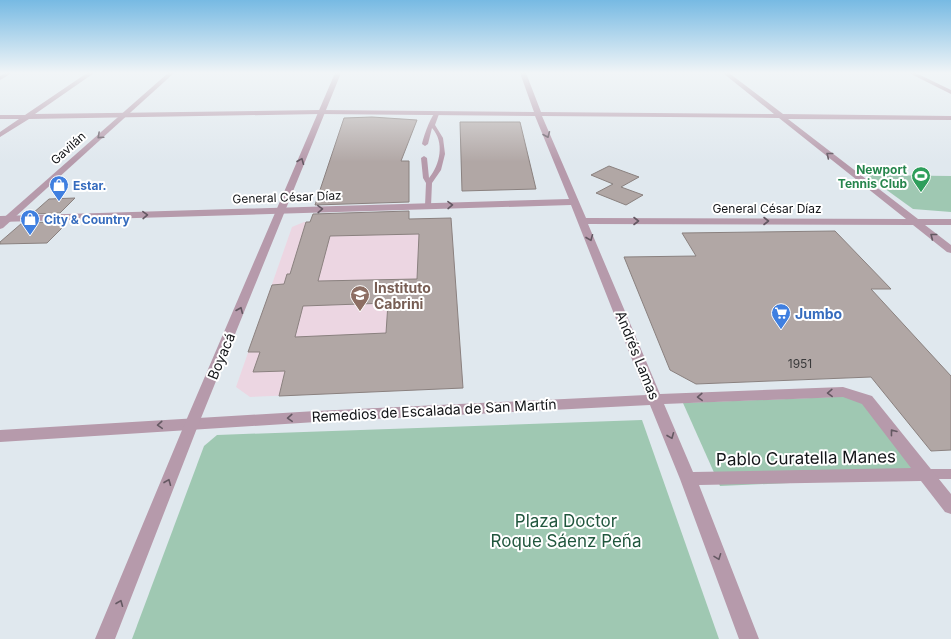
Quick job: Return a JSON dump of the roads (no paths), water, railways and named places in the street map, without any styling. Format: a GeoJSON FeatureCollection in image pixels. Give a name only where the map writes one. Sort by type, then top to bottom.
{"type":"FeatureCollection","features":[{"type":"Feature","properties":{"kind":"street"},"geometry":{"type":"LineString","coordinates":[[0,135],[48,103]]}},
{"type":"Feature","properties":{"kind":"street","name":"Gavilán"},"geometry":{"type":"LineString","coordinates":[[0,226],[4,219],[137,103]]}},
{"type":"Feature","properties":{"kind":"street","name":"Boyacá"},"geometry":{"type":"LineString","coordinates":[[105,639],[192,423],[281,211],[324,103]]}},
{"type":"Feature","properties":{"kind":"street","name":"Andrés Lamas"},"geometry":{"type":"LineString","coordinates":[[534,103],[656,399],[749,639]]}},
{"type":"Feature","properties":{"kind":"street"},"geometry":{"type":"LineString","coordinates":[[763,103],[951,250]]}},
{"type":"Feature","properties":{"kind":"street"},"geometry":{"type":"LineString","coordinates":[[0,117],[320,112],[951,118]]}},
{"type":"Feature","properties":{"kind":"street","name":"General César Díaz"},"geometry":{"type":"LineString","coordinates":[[4,219],[575,202]]}},
{"type":"Feature","properties":{"kind":"street","name":"General César Díaz"},"geometry":{"type":"LineString","coordinates":[[583,221],[951,222]]}},
{"type":"Feature","properties":{"kind":"street","name":"Remedios de Escalada de San Martín"},"geometry":{"type":"LineString","coordinates":[[0,436],[192,423],[656,399],[843,392],[867,400],[925,474]]}},
{"type":"Feature","properties":{"kind":"street"},"geometry":{"type":"LineString","coordinates":[[925,474],[951,507]]}},
{"type":"Feature","properties":{"kind":"street","name":"Pablo Curatella Manes"},"geometry":{"type":"LineString","coordinates":[[688,479],[925,474]]}},
{"type":"Feature","properties":{"kind":"lane"},"geometry":{"type":"LineString","coordinates":[[425,144],[429,129],[436,114]]}},
{"type":"Feature","properties":{"kind":"lane"},"geometry":{"type":"LineString","coordinates":[[428,206],[430,183],[436,173],[442,155],[441,138],[438,129],[432,125]]}},
{"type":"Feature","properties":{"kind":"lane"},"geometry":{"type":"LineString","coordinates":[[424,158],[426,178],[430,183]]}},
{"type":"Feature","properties":{"kind":"lane"},"geometry":{"type":"LineString","coordinates":[[925,474],[951,474]]}},
{"type":"Feature","properties":{"kind":"place","name":"Newport Tennis Club"},"geometry":{"type":"Point","coordinates":[921,193]}},
{"type":"Feature","properties":{"kind":"place","name":"Estar."},"geometry":{"type":"Point","coordinates":[59,202]}},
{"type":"Feature","properties":{"kind":"place","name":"City & Country"},"geometry":{"type":"Point","coordinates":[30,236]}},
{"type":"Feature","properties":{"kind":"place","name":"Instituto Cabrini"},"geometry":{"type":"Point","coordinates":[360,312]}},
{"type":"Feature","properties":{"kind":"place","name":"Jumbo"},"geometry":{"type":"Point","coordinates":[781,330]}},
{"type":"Feature","properties":{"kind":"park label","name":"Plaza Doctor Roque Sáenz Peña"},"geometry":{"type":"Point","coordinates":[566,531]}}]}
